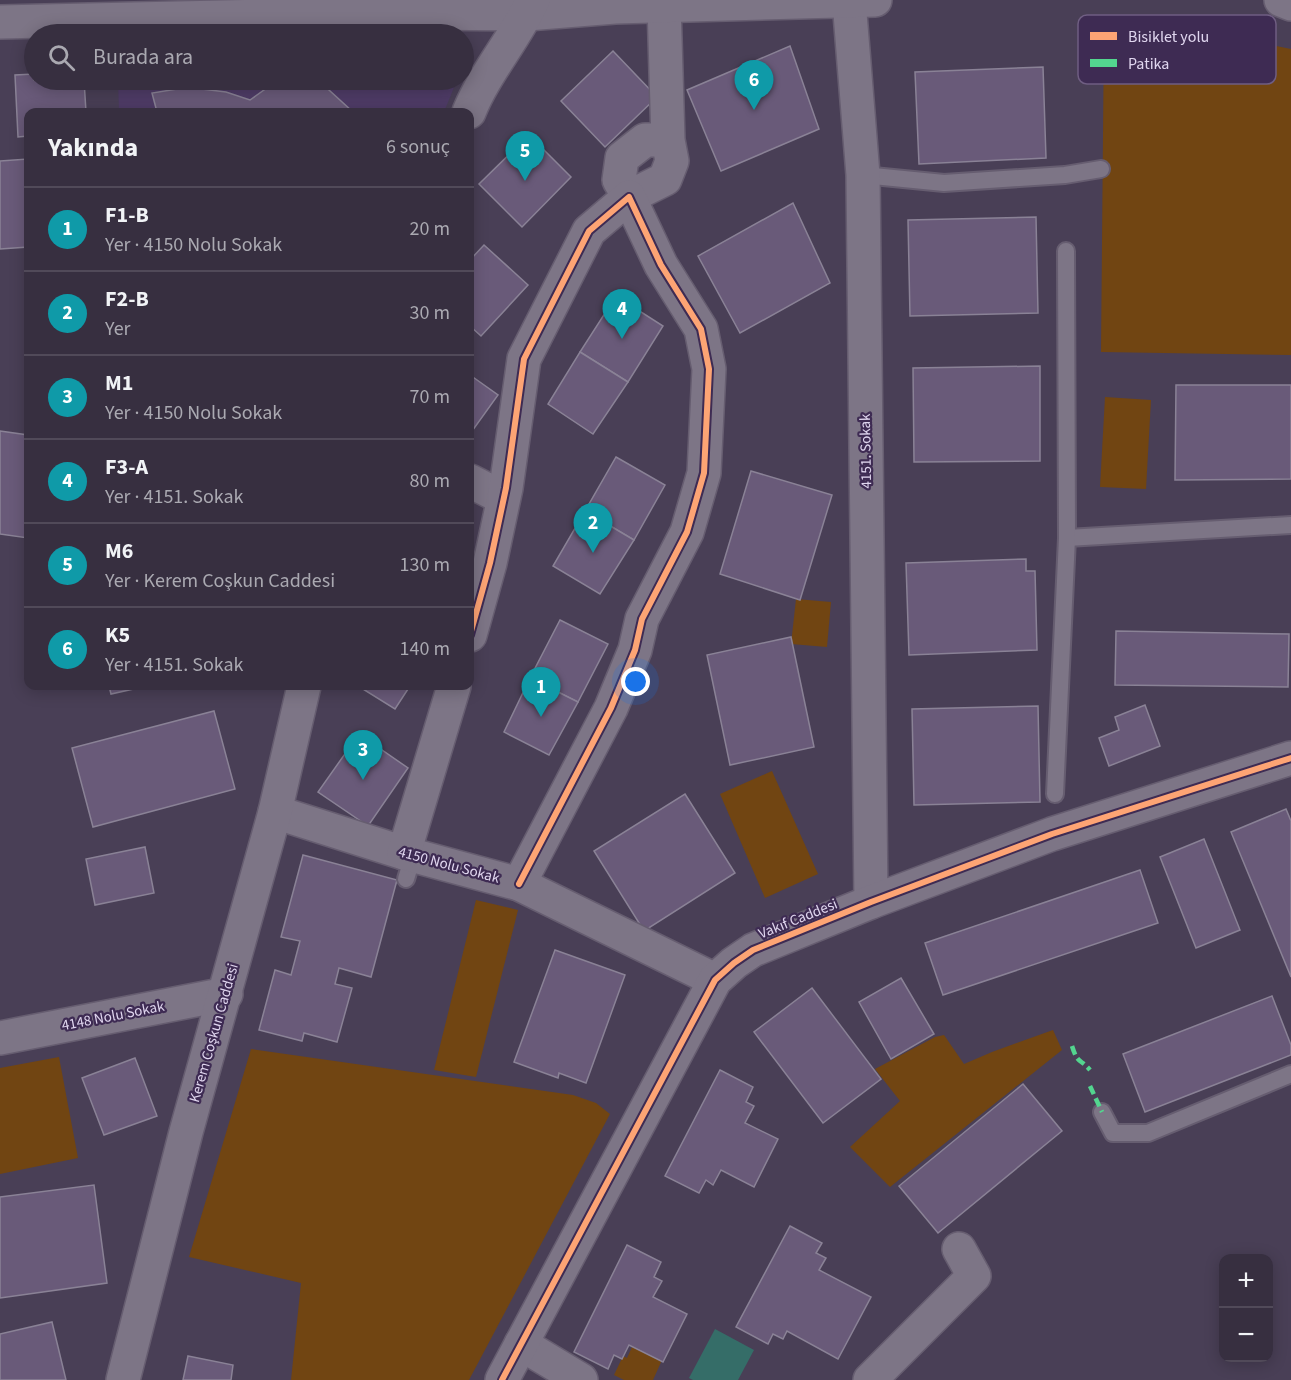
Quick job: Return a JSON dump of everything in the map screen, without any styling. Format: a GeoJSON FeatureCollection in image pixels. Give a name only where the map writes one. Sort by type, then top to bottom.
{"type":"FeatureCollection","features":[{"type":"Feature","properties":{"kind":"street"},"geometry":{"type":"LineString","coordinates":[[0,22],[264,8],[615,7],[875,0]]}},
{"type":"Feature","properties":{"kind":"street"},"geometry":{"type":"LineString","coordinates":[[1281,0],[1291,4]]}},
{"type":"Feature","properties":{"kind":"street","name":"4151. Sokak"},"geometry":{"type":"LineString","coordinates":[[849,1],[863,175],[871,902]]}},
{"type":"Feature","properties":{"kind":"street"},"geometry":{"type":"LineString","coordinates":[[519,884],[611,708],[635,650],[642,619],[687,532],[704,473],[709,369],[700,329],[661,265],[619,180],[622,158],[645,140],[668,140],[664,5]]}},
{"type":"Feature","properties":{"kind":"street"},"geometry":{"type":"LineString","coordinates":[[471,108],[478,89],[530,7]]}},
{"type":"Feature","properties":{"kind":"street"},"geometry":{"type":"LineString","coordinates":[[474,621],[490,563],[503,498],[524,359],[589,231],[629,197]]}},
{"type":"Feature","properties":{"kind":"street"},"geometry":{"type":"LineString","coordinates":[[474,483],[503,498]]}},
{"type":"Feature","properties":{"kind":"street","name":"Kerem Coşkun Caddesi"},"geometry":{"type":"LineString","coordinates":[[123,1380],[186,1132],[275,812],[303,690]]}},
{"type":"Feature","properties":{"kind":"street"},"geometry":{"type":"LineString","coordinates":[[408,863],[453,690]]}},
{"type":"Feature","properties":{"kind":"street","name":"Vakıf Caddesi"},"geometry":{"type":"LineString","coordinates":[[502,1380],[715,980],[734,963],[753,950],[871,902],[1052,834],[1256,767],[1291,758]]}},
{"type":"Feature","properties":{"kind":"street","name":"4150 Nolu Sokak"},"geometry":{"type":"LineString","coordinates":[[275,812],[408,863],[519,884],[715,980]]}},
{"type":"Feature","properties":{"kind":"street","name":"4148 Nolu Sokak"},"geometry":{"type":"LineString","coordinates":[[0,1038],[226,994]]}},
{"type":"Feature","properties":{"kind":"street"},"geometry":{"type":"LineString","coordinates":[[870,1380],[974,1276],[959,1249]]}},
{"type":"Feature","properties":{"kind":"street"},"geometry":{"type":"LineString","coordinates":[[521,1344],[581,1380]]}},
{"type":"Feature","properties":{"kind":"lane"},"geometry":{"type":"LineString","coordinates":[[863,175],[944,183],[1065,175],[1101,169]]}},
{"type":"Feature","properties":{"kind":"lane"},"geometry":{"type":"LineString","coordinates":[[1055,794],[1067,538],[1066,251]]}},
{"type":"Feature","properties":{"kind":"lane"},"geometry":{"type":"LineString","coordinates":[[1067,538],[1291,525]]}},
{"type":"Feature","properties":{"kind":"lane"},"geometry":{"type":"LineString","coordinates":[[1102,1112],[1113,1133],[1148,1133],[1291,1074]]}},
{"type":"Feature","properties":{"kind":"shaded area"},"geometry":{"type":"Polygon","coordinates":[[[1276,46],[1291,49],[1291,355],[1101,352],[1103,84],[1276,84],[1276,46]]]}},
{"type":"Feature","properties":{"kind":"shaded area"},"geometry":{"type":"Polygon","coordinates":[[[118,90],[453,90],[446,108],[119,108],[118,90]]]}},
{"type":"Feature","properties":{"kind":"shaded area"},"geometry":{"type":"Polygon","coordinates":[[[1105,397],[1151,400],[1146,489],[1100,487],[1105,397]]]}},
{"type":"Feature","properties":{"kind":"shaded area"},"geometry":{"type":"Polygon","coordinates":[[[796,599],[831,602],[827,647],[791,644],[796,599]]]}},
{"type":"Feature","properties":{"kind":"shaded area"},"geometry":{"type":"Polygon","coordinates":[[[772,771],[818,874],[765,898],[720,794],[772,771]]]}},
{"type":"Feature","properties":{"kind":"shaded area"},"geometry":{"type":"Polygon","coordinates":[[[476,900],[518,910],[476,1077],[434,1070],[476,900]]]}},
{"type":"Feature","properties":{"kind":"shaded area"},"geometry":{"type":"Polygon","coordinates":[[[1053,1030],[1062,1050],[890,1187],[850,1147],[900,1101],[875,1069],[935,1037],[944,1035],[964,1064],[1053,1030]]]}},
{"type":"Feature","properties":{"kind":"shaded area"},"geometry":{"type":"Polygon","coordinates":[[[251,1049],[573,1095],[596,1103],[610,1114],[469,1380],[291,1380],[301,1283],[189,1257],[251,1049]]]}},
{"type":"Feature","properties":{"kind":"shaded area"},"geometry":{"type":"Polygon","coordinates":[[[59,1057],[78,1158],[0,1174],[0,1068],[59,1057]]]}},
{"type":"Feature","properties":{"kind":"shaded area"},"geometry":{"type":"Polygon","coordinates":[[[715,1329],[754,1350],[738,1380],[693,1380],[689,1378],[715,1329]]]}},
{"type":"Feature","properties":{"kind":"shaded area"},"geometry":{"type":"Polygon","coordinates":[[[632,1347],[662,1360],[653,1380],[624,1380],[614,1375],[623,1356],[627,1358],[632,1347]]]}},
{"type":"Feature","properties":{"kind":"building"},"geometry":{"type":"Polygon","coordinates":[[[790,46],[819,129],[721,171],[687,90],[790,46]]]}},
{"type":"Feature","properties":{"kind":"building"},"geometry":{"type":"Polygon","coordinates":[[[613,51],[657,97],[605,147],[561,101],[613,51]]]}},
{"type":"Feature","properties":{"kind":"building"},"geometry":{"type":"Polygon","coordinates":[[[1043,67],[1046,158],[919,164],[915,72],[1043,67]]]}},
{"type":"Feature","properties":{"kind":"building"},"geometry":{"type":"Polygon","coordinates":[[[15,75],[24,75],[24,90],[85,90],[86,108],[24,108],[24,136],[18,137],[15,75]]]}},
{"type":"Feature","properties":{"kind":"building"},"geometry":{"type":"Polygon","coordinates":[[[171,90],[210,90],[226,92],[250,100],[264,90],[329,90],[349,108],[156,108],[152,93],[171,90]]]}},
{"type":"Feature","properties":{"kind":"building"},"geometry":{"type":"Polygon","coordinates":[[[529,135],[571,177],[522,227],[479,184],[529,135]]]}},
{"type":"Feature","properties":{"kind":"building"},"geometry":{"type":"Polygon","coordinates":[[[24,159],[24,247],[0,249],[0,161],[24,159]]]}},
{"type":"Feature","properties":{"kind":"building"},"geometry":{"type":"Polygon","coordinates":[[[793,203],[830,283],[740,333],[698,256],[793,203]]]}},
{"type":"Feature","properties":{"kind":"building"},"geometry":{"type":"Polygon","coordinates":[[[1036,217],[1038,313],[910,316],[908,220],[1036,217]]]}},
{"type":"Feature","properties":{"kind":"building"},"geometry":{"type":"Polygon","coordinates":[[[484,245],[528,285],[481,336],[474,330],[474,256],[484,245]]]}},
{"type":"Feature","properties":{"kind":"building"},"geometry":{"type":"Polygon","coordinates":[[[616,296],[663,326],[628,382],[580,352],[616,296]]]}},
{"type":"Feature","properties":{"kind":"building"},"geometry":{"type":"Polygon","coordinates":[[[580,352],[628,382],[593,434],[548,404],[580,352]]]}},
{"type":"Feature","properties":{"kind":"building"},"geometry":{"type":"Polygon","coordinates":[[[1040,366],[1040,461],[914,462],[913,368],[1040,366]]]}},
{"type":"Feature","properties":{"kind":"building"},"geometry":{"type":"Polygon","coordinates":[[[474,378],[498,395],[474,428],[474,378]]]}},
{"type":"Feature","properties":{"kind":"building"},"geometry":{"type":"Polygon","coordinates":[[[1176,385],[1291,385],[1291,479],[1175,480],[1176,385]]]}},
{"type":"Feature","properties":{"kind":"building"},"geometry":{"type":"Polygon","coordinates":[[[0,431],[24,434],[24,537],[0,534],[0,431]]]}},
{"type":"Feature","properties":{"kind":"building"},"geometry":{"type":"Polygon","coordinates":[[[616,457],[665,485],[634,540],[585,511],[616,457]]]}},
{"type":"Feature","properties":{"kind":"building"},"geometry":{"type":"Polygon","coordinates":[[[751,471],[832,495],[800,600],[720,574],[751,471]]]}},
{"type":"Feature","properties":{"kind":"building"},"geometry":{"type":"Polygon","coordinates":[[[585,511],[634,540],[600,594],[553,566],[585,511]]]}},
{"type":"Feature","properties":{"kind":"building"},"geometry":{"type":"Polygon","coordinates":[[[1026,559],[1026,571],[1035,571],[1037,650],[909,655],[906,563],[1026,559]]]}},
{"type":"Feature","properties":{"kind":"building"},"geometry":{"type":"Polygon","coordinates":[[[560,620],[608,644],[578,702],[530,678],[560,620]]]}},
{"type":"Feature","properties":{"kind":"building"},"geometry":{"type":"Polygon","coordinates":[[[1116,631],[1289,634],[1288,687],[1115,685],[1116,631]]]}},
{"type":"Feature","properties":{"kind":"building"},"geometry":{"type":"Polygon","coordinates":[[[791,637],[814,747],[730,765],[707,655],[791,637]]]}},
{"type":"Feature","properties":{"kind":"building"},"geometry":{"type":"Polygon","coordinates":[[[530,678],[578,702],[549,755],[504,732],[530,678]]]}},
{"type":"Feature","properties":{"kind":"building"},"geometry":{"type":"Polygon","coordinates":[[[110,690],[129,690],[111,694],[110,690]]]}},
{"type":"Feature","properties":{"kind":"building"},"geometry":{"type":"Polygon","coordinates":[[[364,690],[407,690],[395,709],[364,690]]]}},
{"type":"Feature","properties":{"kind":"building"},"geometry":{"type":"Polygon","coordinates":[[[1145,705],[1160,746],[1109,766],[1099,738],[1119,730],[1115,717],[1145,705]]]}},
{"type":"Feature","properties":{"kind":"building"},"geometry":{"type":"Polygon","coordinates":[[[1038,706],[1040,802],[914,805],[912,709],[1038,706]]]}},
{"type":"Feature","properties":{"kind":"building"},"geometry":{"type":"Polygon","coordinates":[[[214,711],[235,789],[93,827],[72,748],[214,711]]]}},
{"type":"Feature","properties":{"kind":"building"},"geometry":{"type":"Polygon","coordinates":[[[359,734],[408,768],[368,826],[318,792],[359,734]]]}},
{"type":"Feature","properties":{"kind":"building"},"geometry":{"type":"Polygon","coordinates":[[[685,794],[735,873],[644,931],[594,851],[685,794]]]}},
{"type":"Feature","properties":{"kind":"building"},"geometry":{"type":"Polygon","coordinates":[[[1286,809],[1291,821],[1291,977],[1231,832],[1286,809]]]}},
{"type":"Feature","properties":{"kind":"building"},"geometry":{"type":"Polygon","coordinates":[[[1204,839],[1240,930],[1196,948],[1160,857],[1204,839]]]}},
{"type":"Feature","properties":{"kind":"building"},"geometry":{"type":"Polygon","coordinates":[[[145,847],[154,893],[95,905],[86,859],[145,847]]]}},
{"type":"Feature","properties":{"kind":"building"},"geometry":{"type":"Polygon","coordinates":[[[303,855],[397,880],[371,977],[339,968],[335,984],[352,988],[337,1042],[304,1033],[302,1041],[259,1030],[275,970],[291,975],[300,941],[281,937],[303,855]]]}},
{"type":"Feature","properties":{"kind":"building"},"geometry":{"type":"Polygon","coordinates":[[[1140,870],[1158,923],[943,995],[925,943],[1140,870]]]}},
{"type":"Feature","properties":{"kind":"building"},"geometry":{"type":"Polygon","coordinates":[[[555,950],[625,975],[586,1083],[559,1073],[558,1078],[514,1062],[555,950]]]}},
{"type":"Feature","properties":{"kind":"building"},"geometry":{"type":"Polygon","coordinates":[[[901,978],[934,1034],[891,1059],[859,1002],[901,978]]]}},
{"type":"Feature","properties":{"kind":"building"},"geometry":{"type":"Polygon","coordinates":[[[812,988],[881,1079],[823,1123],[754,1032],[812,988]]]}},
{"type":"Feature","properties":{"kind":"building"},"geometry":{"type":"Polygon","coordinates":[[[1272,996],[1291,1045],[1291,1055],[1145,1112],[1123,1054],[1272,996]]]}},
{"type":"Feature","properties":{"kind":"building"},"geometry":{"type":"Polygon","coordinates":[[[135,1058],[157,1116],[104,1135],[82,1078],[135,1058]]]}},
{"type":"Feature","properties":{"kind":"building"},"geometry":{"type":"Polygon","coordinates":[[[720,1070],[753,1087],[746,1102],[754,1106],[745,1123],[778,1139],[754,1187],[721,1170],[713,1185],[706,1180],[699,1193],[665,1176],[720,1070]]]}},
{"type":"Feature","properties":{"kind":"building"},"geometry":{"type":"Polygon","coordinates":[[[1023,1084],[1062,1131],[938,1233],[899,1186],[1023,1084]]]}},
{"type":"Feature","properties":{"kind":"building"},"geometry":{"type":"Polygon","coordinates":[[[94,1185],[107,1283],[0,1298],[0,1197],[94,1185]]]}},
{"type":"Feature","properties":{"kind":"building"},"geometry":{"type":"Polygon","coordinates":[[[790,1226],[822,1243],[816,1253],[826,1258],[819,1270],[871,1297],[838,1359],[787,1331],[783,1339],[773,1334],[768,1344],[736,1327],[790,1226]]]}},
{"type":"Feature","properties":{"kind":"building"},"geometry":{"type":"Polygon","coordinates":[[[627,1245],[661,1262],[654,1277],[662,1281],[653,1297],[687,1314],[663,1362],[629,1345],[622,1359],[614,1355],[608,1369],[574,1352],[627,1245]]]}},
{"type":"Feature","properties":{"kind":"building"},"geometry":{"type":"Polygon","coordinates":[[[52,1322],[66,1380],[0,1380],[0,1334],[52,1322]]]}},
{"type":"Feature","properties":{"kind":"building"},"geometry":{"type":"Polygon","coordinates":[[[188,1356],[233,1365],[231,1380],[183,1380],[188,1356]]]}},
{"type":"Feature","properties":{"kind":"marked path"},"geometry":{"type":"LineString","coordinates":[[1072,1046],[1078,1059],[1090,1070]]}},
{"type":"Feature","properties":{"kind":"marked path"},"geometry":{"type":"LineString","coordinates":[[1090,1086],[1102,1112]]}},
{"type":"Feature","properties":{"kind":"cycle path"},"geometry":{"type":"LineString","coordinates":[[474,621],[490,563],[506,488],[524,359],[589,231],[629,197],[661,265],[701,329],[709,369],[704,473],[687,532],[642,619],[635,650],[611,708],[519,884]]}},
{"type":"Feature","properties":{"kind":"cycle path"},"geometry":{"type":"LineString","coordinates":[[502,1380],[715,980],[734,963],[753,950],[871,902],[1052,834],[1291,758]]}},
{"type":"Feature","properties":{"kind":"place","name":"K5"},"geometry":{"type":"Point","coordinates":[754,110]}},
{"type":"Feature","properties":{"kind":"place","name":"M6"},"geometry":{"type":"Point","coordinates":[525,181]}},
{"type":"Feature","properties":{"kind":"place","name":"F3-A"},"geometry":{"type":"Point","coordinates":[622,339]}},
{"type":"Feature","properties":{"kind":"place","name":"F2-B"},"geometry":{"type":"Point","coordinates":[593,553]}},
{"type":"Feature","properties":{"kind":"place","name":"F1-B"},"geometry":{"type":"Point","coordinates":[541,717]}},
{"type":"Feature","properties":{"kind":"place","name":"M1"},"geometry":{"type":"Point","coordinates":[363,780]}}]}
